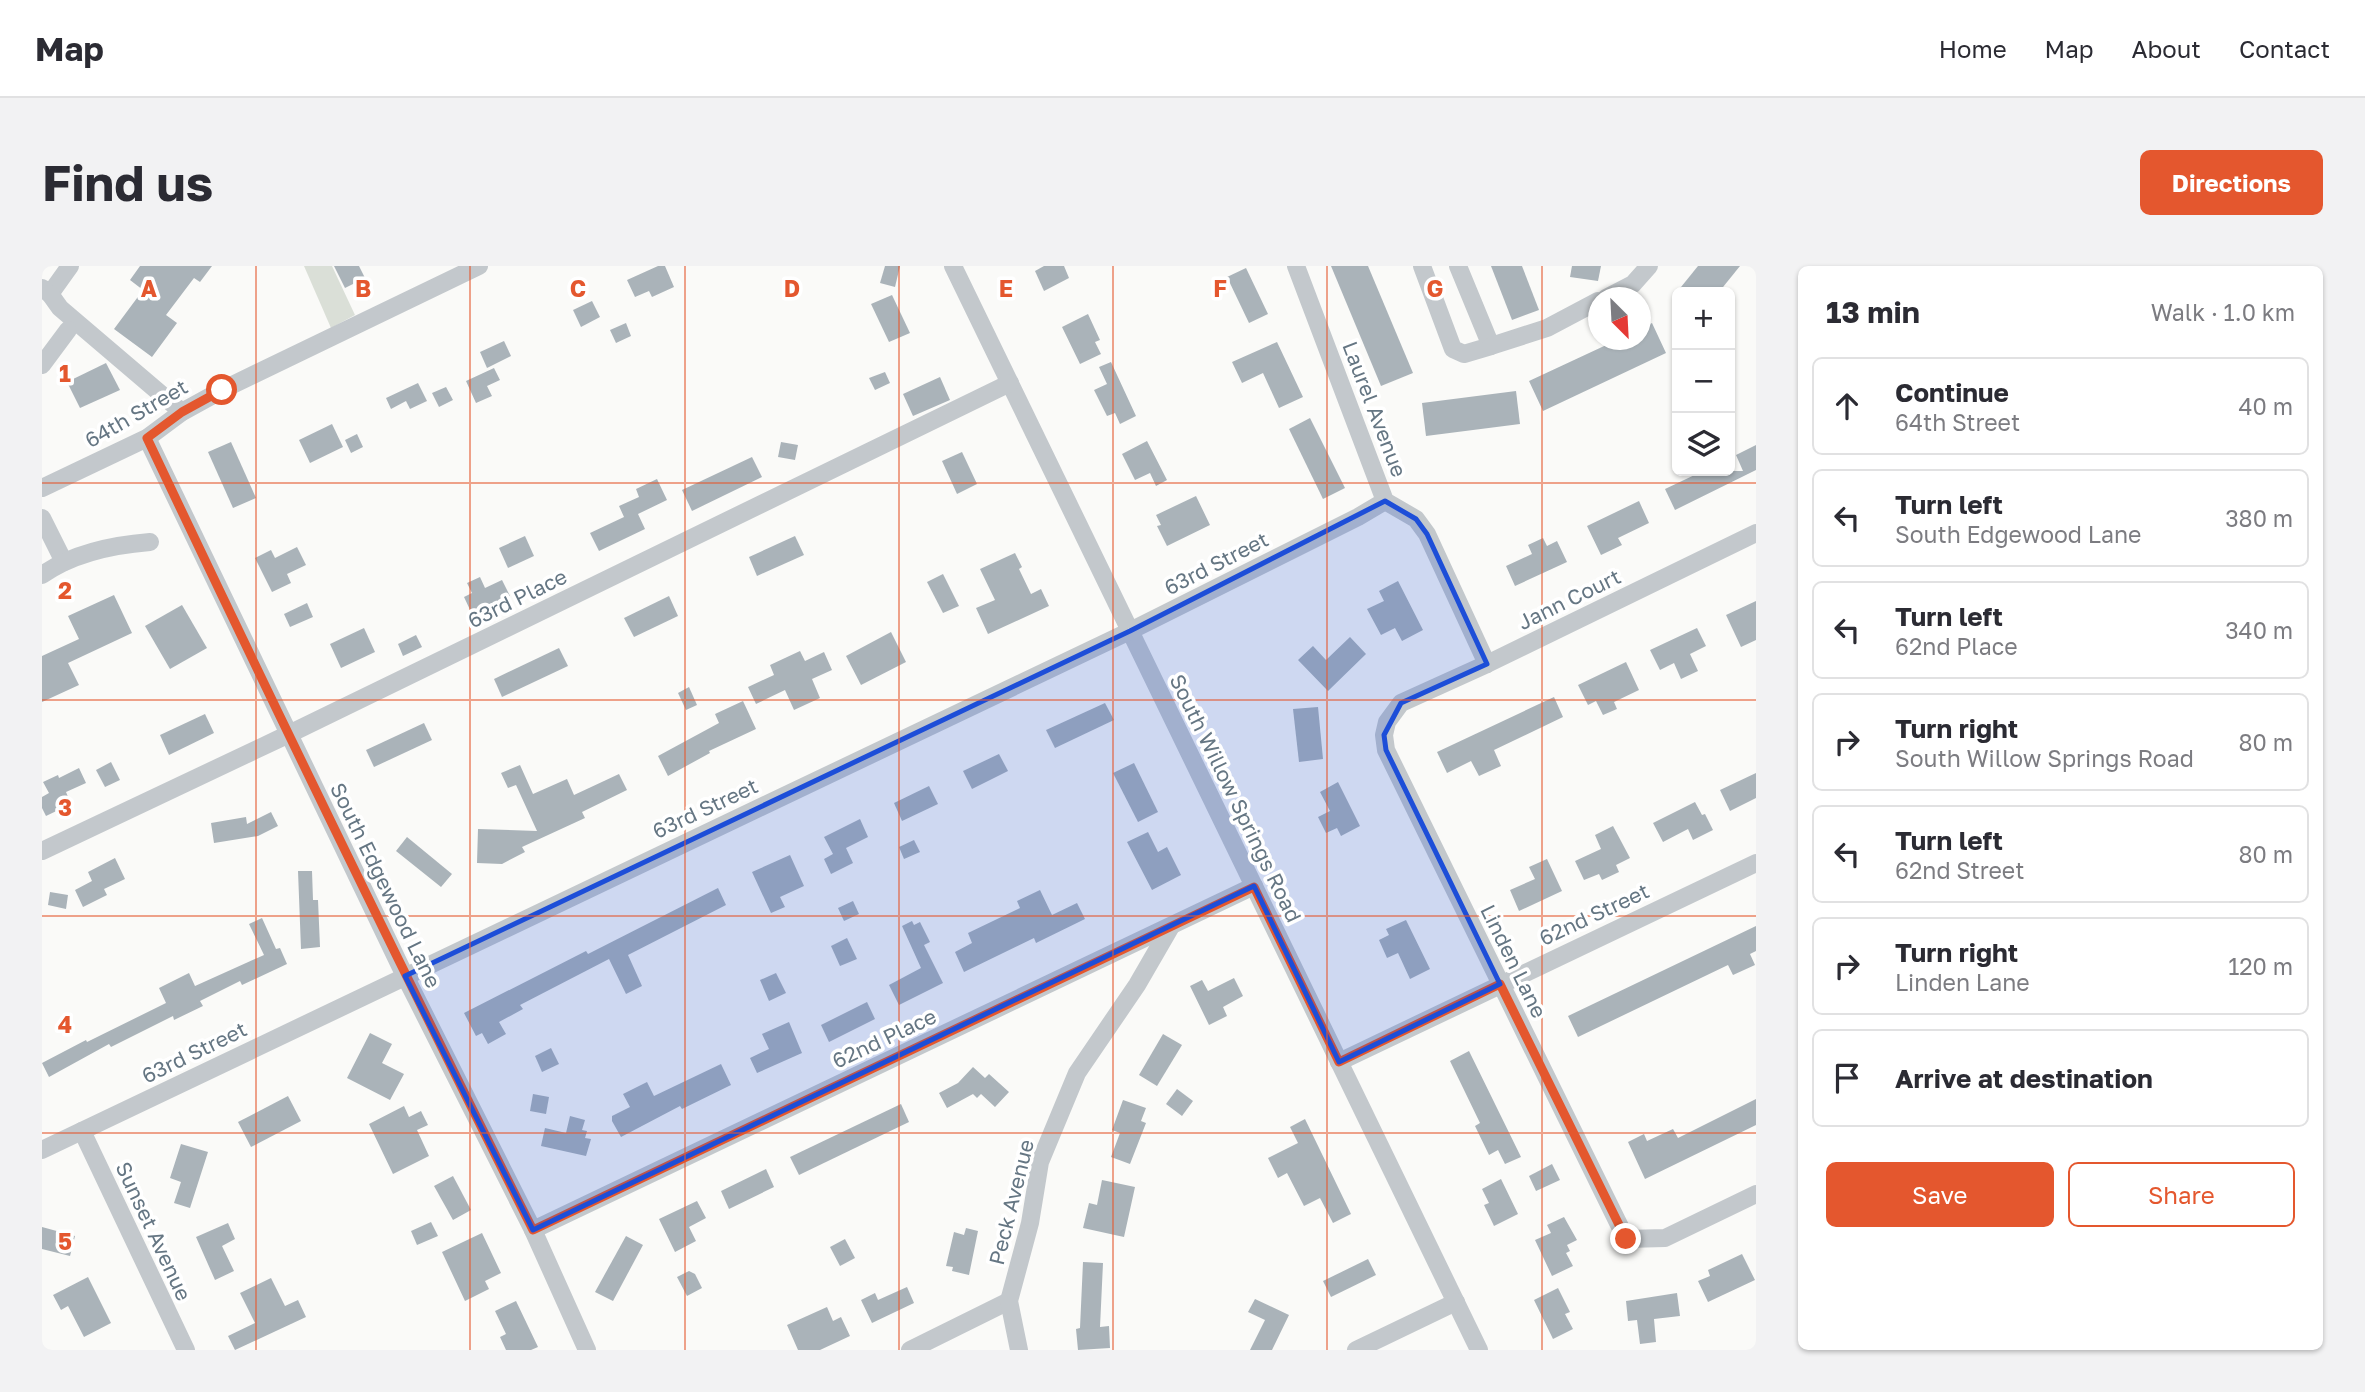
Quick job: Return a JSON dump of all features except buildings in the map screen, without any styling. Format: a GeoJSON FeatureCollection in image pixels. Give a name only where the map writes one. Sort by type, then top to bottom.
{"type":"FeatureCollection","features":[{"type":"Feature","properties":{"kind":"street"},"geometry":{"type":"LineString","coordinates":[[70,266],[46,291],[60,307],[182,412]]}},
{"type":"Feature","properties":{"kind":"street","name":"64th Street"},"geometry":{"type":"LineString","coordinates":[[42,488],[147,438],[182,412],[222,390],[479,266]]}},
{"type":"Feature","properties":{"kind":"street","name":"South Willow Springs Road"},"geometry":{"type":"LineString","coordinates":[[953,266],[1479,1350]]}},
{"type":"Feature","properties":{"kind":"street","name":"Laurel Avenue"},"geometry":{"type":"LineString","coordinates":[[1296,266],[1385,501],[1416,520],[1427,534],[1487,664]]}},
{"type":"Feature","properties":{"kind":"street"},"geometry":{"type":"LineString","coordinates":[[1422,266],[1453,349],[1464,354],[1547,328],[1588,307]]}},
{"type":"Feature","properties":{"kind":"street"},"geometry":{"type":"LineString","coordinates":[[1458,266],[1491,346]]}},
{"type":"Feature","properties":{"kind":"street"},"geometry":{"type":"LineString","coordinates":[[1627,287],[1649,266]]}},
{"type":"Feature","properties":{"kind":"street"},"geometry":{"type":"LineString","coordinates":[[42,365],[68,330]]}},
{"type":"Feature","properties":{"kind":"street","name":"63rd Place"},"geometry":{"type":"LineString","coordinates":[[42,851],[287,735],[1010,383]]}},
{"type":"Feature","properties":{"kind":"street","name":"South Edgewood Lane"},"geometry":{"type":"LineString","coordinates":[[147,438],[287,735],[533,1230],[587,1350]]}},
{"type":"Feature","properties":{"kind":"street","name":"63rd Street"},"geometry":{"type":"LineString","coordinates":[[42,1150],[1130,631],[1385,501]]}},
{"type":"Feature","properties":{"kind":"street"},"geometry":{"type":"LineString","coordinates":[[42,518],[64,562]]}},
{"type":"Feature","properties":{"kind":"street","name":"Jann Court"},"geometry":{"type":"LineString","coordinates":[[1401,703],[1756,533]]}},
{"type":"Feature","properties":{"kind":"street"},"geometry":{"type":"LineString","coordinates":[[42,575],[64,562],[106,549],[150,542]]}},
{"type":"Feature","properties":{"kind":"street","name":"Linden Lane"},"geometry":{"type":"LineString","coordinates":[[1401,703],[1387,722],[1384,735],[1386,750],[1626,1239],[1665,1238],[1756,1194]]}},
{"type":"Feature","properties":{"kind":"street","name":"62nd Street"},"geometry":{"type":"LineString","coordinates":[[1339,1062],[1756,863]]}},
{"type":"Feature","properties":{"kind":"street","name":"62nd Place"},"geometry":{"type":"LineString","coordinates":[[533,1230],[1254,887]]}},
{"type":"Feature","properties":{"kind":"street","name":"Peck Avenue"},"geometry":{"type":"LineString","coordinates":[[1019,1350],[1009,1301],[1030,1223],[1040,1162],[1077,1073],[1137,985],[1170,928]]}},
{"type":"Feature","properties":{"kind":"street","name":"Sunset Avenue"},"geometry":{"type":"LineString","coordinates":[[82,1131],[186,1350]]}},
{"type":"Feature","properties":{"kind":"street"},"geometry":{"type":"LineString","coordinates":[[910,1350],[1009,1301]]}},
{"type":"Feature","properties":{"kind":"street"},"geometry":{"type":"LineString","coordinates":[[1356,1350],[1455,1302]]}},
{"type":"Feature","properties":{"kind":"highlighted area"},"geometry":{"type":"Polygon","coordinates":[[[1385,501],[1416,519],[1427,534],[1487,664],[1401,703],[1384,735],[1386,750],[1500,984],[1339,1062],[1254,886],[533,1230],[405,976],[1130,631],[1385,501]]]}},
{"type":"Feature","properties":{"kind":"shaded area"},"geometry":{"type":"Polygon","coordinates":[[[304,266],[332,266],[355,315],[331,328],[304,266]]]}},
{"type":"Feature","properties":{"kind":"route"},"geometry":{"type":"LineString","coordinates":[[222,390],[182,412],[147,438],[287,735],[533,1230],[1254,887],[1339,1062],[1500,984],[1626,1239]]}}]}
